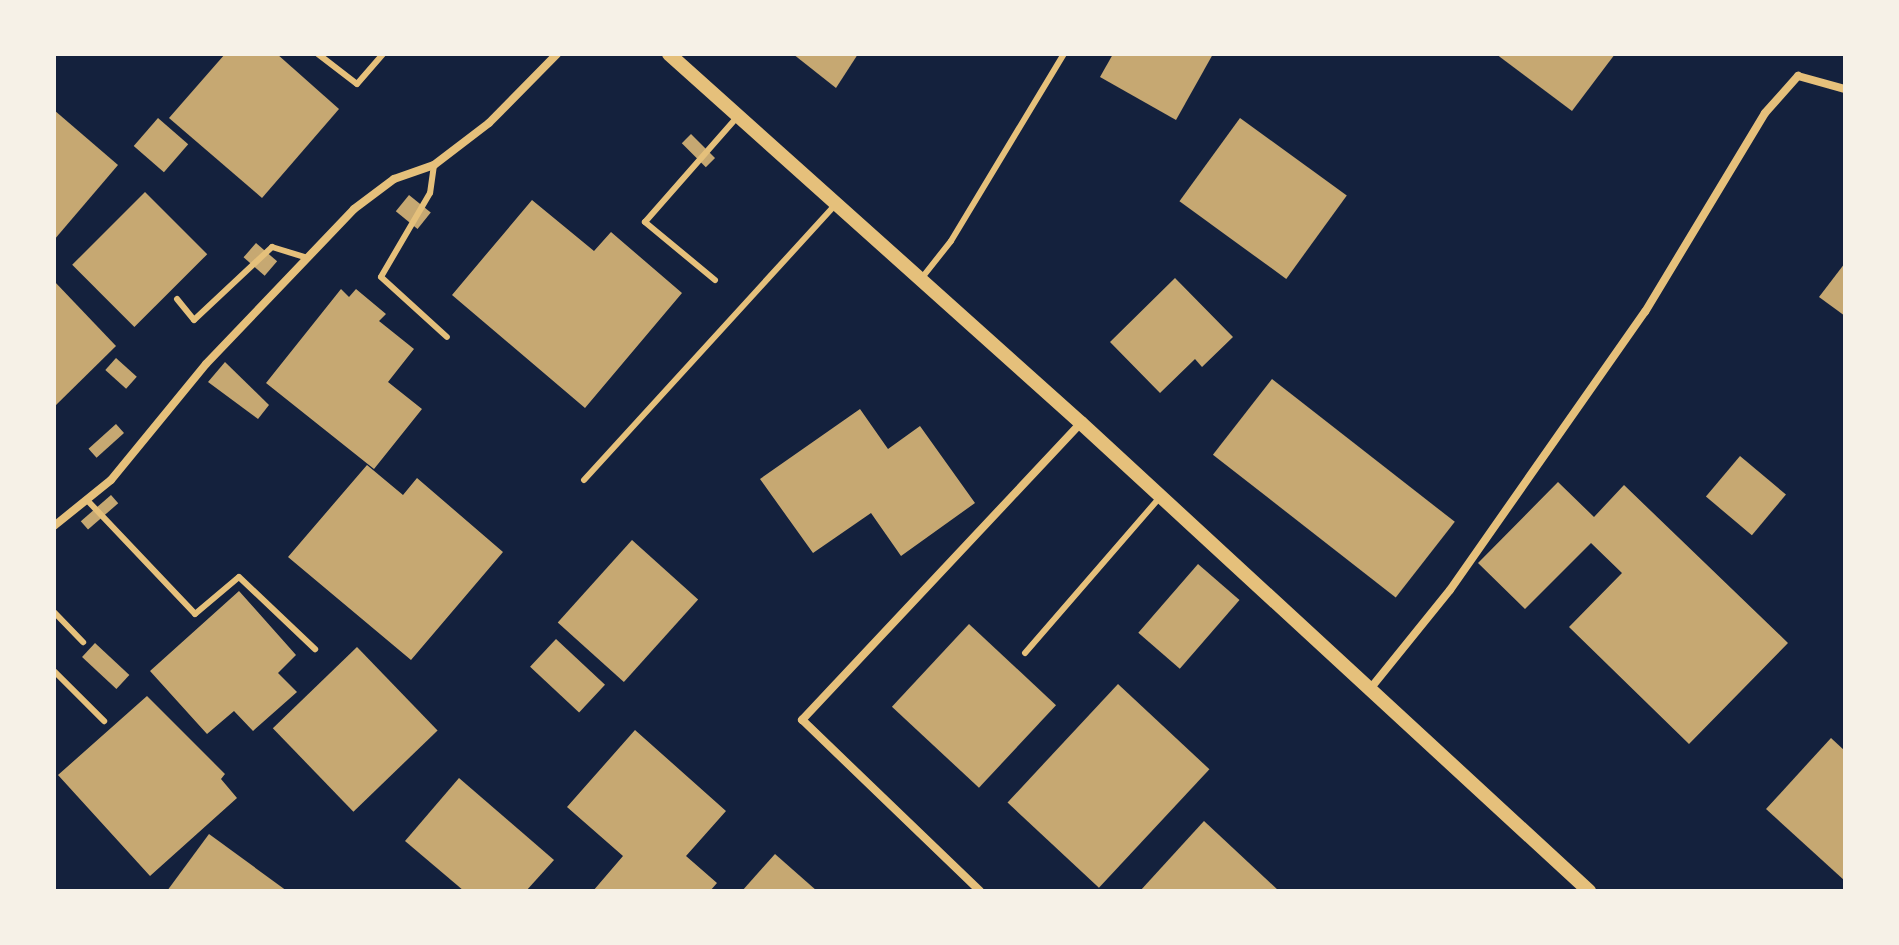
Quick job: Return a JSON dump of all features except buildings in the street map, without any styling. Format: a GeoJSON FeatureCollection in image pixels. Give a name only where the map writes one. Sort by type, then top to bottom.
{"type":"FeatureCollection","features":[{"type":"Feature","properties":{"kind":"street"},"geometry":{"type":"LineString","coordinates":[[54,526],[111,480],[206,364],[354,209],[394,179],[434,165],[489,123],[557,54]]}},
{"type":"Feature","properties":{"kind":"street"},"geometry":{"type":"LineString","coordinates":[[669,54],[1081,423],[1589,891]]}},
{"type":"Feature","properties":{"kind":"street"},"geometry":{"type":"LineString","coordinates":[[1370,689],[1450,590],[1645,312],[1765,113],[1798,76],[1845,89]]}},
{"type":"Feature","properties":{"kind":"street"},"geometry":{"type":"LineString","coordinates":[[980,891],[802,720],[1081,423]]}},
{"type":"Feature","properties":{"kind":"lane"},"geometry":{"type":"LineString","coordinates":[[318,54],[357,84],[383,54]]}},
{"type":"Feature","properties":{"kind":"lane"},"geometry":{"type":"LineString","coordinates":[[921,279],[951,241],[1064,54]]}},
{"type":"Feature","properties":{"kind":"lane"},"geometry":{"type":"LineString","coordinates":[[715,280],[645,222],[738,116]]}},
{"type":"Feature","properties":{"kind":"lane"},"geometry":{"type":"LineString","coordinates":[[434,165],[430,193],[381,277],[447,337]]}},
{"type":"Feature","properties":{"kind":"lane"},"geometry":{"type":"LineString","coordinates":[[584,480],[836,203]]}},
{"type":"Feature","properties":{"kind":"lane"},"geometry":{"type":"LineString","coordinates":[[177,299],[194,320],[272,247],[307,258]]}},
{"type":"Feature","properties":{"kind":"lane"},"geometry":{"type":"LineString","coordinates":[[1025,653],[1161,496]]}},
{"type":"Feature","properties":{"kind":"lane"},"geometry":{"type":"LineString","coordinates":[[87,500],[195,614],[239,577],[315,649]]}},
{"type":"Feature","properties":{"kind":"lane"},"geometry":{"type":"LineString","coordinates":[[54,612],[83,642]]}},
{"type":"Feature","properties":{"kind":"lane"},"geometry":{"type":"LineString","coordinates":[[54,671],[104,721]]}}]}
